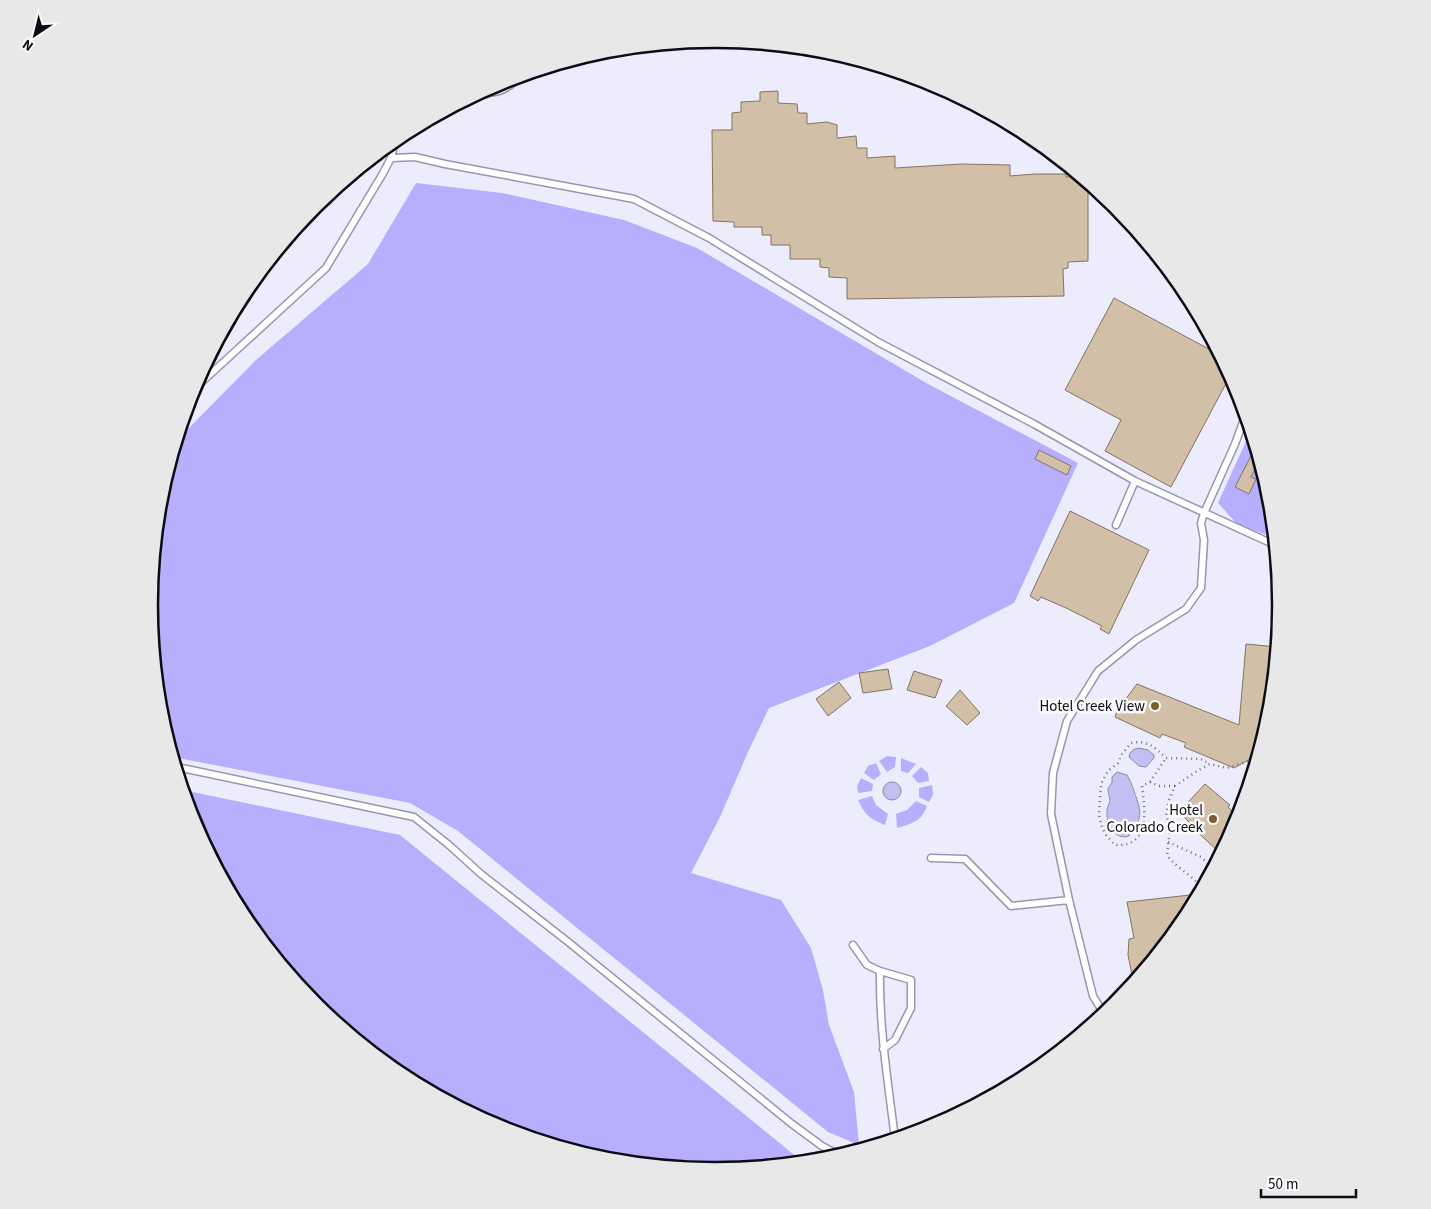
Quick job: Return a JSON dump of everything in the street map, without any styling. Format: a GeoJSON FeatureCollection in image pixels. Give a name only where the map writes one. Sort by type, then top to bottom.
{"type":"FeatureCollection","features":[{"type":"Feature","properties":{"kind":"lane"},"geometry":{"type":"LineString","coordinates":[[208,375],[326,268],[382,175],[392,151]]}},
{"type":"Feature","properties":{"kind":"lane"},"geometry":{"type":"LineString","coordinates":[[391,158],[415,157],[634,200],[709,238],[878,342],[1034,424],[1135,481],[1269,542]]}},
{"type":"Feature","properties":{"kind":"lane"},"geometry":{"type":"LineString","coordinates":[[1099,1007],[1092,996],[1068,900],[1051,814],[1053,773],[1067,721],[1098,671],[1136,640],[1186,609],[1201,588],[1204,540],[1201,523],[1242,424]]}},
{"type":"Feature","properties":{"kind":"lane"},"geometry":{"type":"LineString","coordinates":[[1116,525],[1135,481]]}},
{"type":"Feature","properties":{"kind":"lane"},"geometry":{"type":"LineString","coordinates":[[183,768],[414,817],[481,874],[568,941],[792,1124],[829,1150]]}},
{"type":"Feature","properties":{"kind":"lane"},"geometry":{"type":"LineString","coordinates":[[931,858],[965,859],[1011,906],[1068,900]]}},
{"type":"Feature","properties":{"kind":"lane"},"geometry":{"type":"LineString","coordinates":[[852,945],[867,965],[911,980],[911,1008],[895,1040],[883,1050]]}},
{"type":"Feature","properties":{"kind":"lane"},"geometry":{"type":"LineString","coordinates":[[880,971],[879,1000],[883,1050],[894,1132]]}},
{"type":"Feature","properties":{"kind":"path"},"geometry":{"type":"LineString","coordinates":[[1166,758],[1150,782],[1142,786],[1145,818],[1142,830],[1135,840],[1125,845],[1115,845],[1106,835],[1101,825],[1099,814],[1101,784],[1108,770],[1118,763],[1122,754],[1131,743],[1140,741],[1154,747],[1166,758],[1201,759],[1210,764],[1227,768],[1250,761]]}},
{"type":"Feature","properties":{"kind":"path"},"geometry":{"type":"LineString","coordinates":[[1198,883],[1173,863],[1167,855],[1170,829],[1166,815],[1169,800],[1176,786],[1191,774],[1210,764]]}},
{"type":"Feature","properties":{"kind":"path"},"geometry":{"type":"LineString","coordinates":[[1150,782],[1159,786],[1176,786]]}},
{"type":"Feature","properties":{"kind":"path"},"geometry":{"type":"LineString","coordinates":[[1168,842],[1201,857],[1208,864]]}},
{"type":"Feature","properties":{"kind":"shaded area"},"geometry":{"type":"Polygon","coordinates":[[[416,183],[502,193],[624,220],[697,248],[928,384],[1078,463],[1014,603],[930,646],[769,708],[720,817],[691,873],[781,900],[811,948],[823,990],[829,1025],[854,1092],[859,1143],[828,1132],[458,831],[410,803],[180,758],[163,677],[158,604],[163,532],[177,460],[186,431],[256,360],[368,264],[416,183]]]}},
{"type":"Feature","properties":{"kind":"shaded area"},"geometry":{"type":"Polygon","coordinates":[[[1247,438],[1262,496],[1268,536],[1237,524],[1218,503],[1247,438]]]}},
{"type":"Feature","properties":{"kind":"shaded area"},"geometry":{"type":"Polygon","coordinates":[[[1139,748],[1148,750],[1154,755],[1154,758],[1146,767],[1139,766],[1129,757],[1132,751],[1139,748]]]}},
{"type":"Feature","properties":{"kind":"shaded area"},"geometry":{"type":"Polygon","coordinates":[[[887,756],[896,757],[895,767],[887,772],[879,761],[887,756]]]}},
{"type":"Feature","properties":{"kind":"shaded area"},"geometry":{"type":"Polygon","coordinates":[[[901,758],[916,764],[908,773],[901,771],[901,758]]]}},
{"type":"Feature","properties":{"kind":"shaded area"},"geometry":{"type":"Polygon","coordinates":[[[876,763],[881,774],[874,780],[864,773],[868,766],[876,763]]]}},
{"type":"Feature","properties":{"kind":"shaded area"},"geometry":{"type":"Polygon","coordinates":[[[921,767],[928,773],[929,781],[918,783],[912,776],[921,767]]]}},
{"type":"Feature","properties":{"kind":"shaded area"},"geometry":{"type":"Polygon","coordinates":[[[1117,772],[1127,775],[1140,811],[1137,824],[1129,836],[1124,837],[1119,836],[1112,830],[1107,816],[1110,800],[1108,788],[1112,783],[1112,777],[1117,772]]]}},
{"type":"Feature","properties":{"kind":"shaded area"},"geometry":{"type":"Polygon","coordinates":[[[861,778],[873,784],[872,791],[858,793],[857,786],[861,778]]]}},
{"type":"Feature","properties":{"kind":"shaded area"},"geometry":{"type":"Polygon","coordinates":[[[892,782],[898,785],[901,791],[898,797],[892,800],[886,797],[883,791],[886,785],[892,782]]]}},
{"type":"Feature","properties":{"kind":"shaded area"},"geometry":{"type":"Polygon","coordinates":[[[932,785],[933,795],[929,802],[919,797],[919,788],[932,785]]]}},
{"type":"Feature","properties":{"kind":"shaded area"},"geometry":{"type":"Polygon","coordinates":[[[191,792],[400,835],[795,1156],[716,1162],[643,1157],[607,1151],[571,1143],[536,1132],[469,1104],[437,1087],[406,1068],[348,1023],[297,972],[252,914],[233,883],[216,851],[191,792]]]}},
{"type":"Feature","properties":{"kind":"shaded area"},"geometry":{"type":"Polygon","coordinates":[[[872,796],[876,805],[888,814],[885,825],[868,816],[858,800],[872,796]]]}},
{"type":"Feature","properties":{"kind":"shaded area"},"geometry":{"type":"Polygon","coordinates":[[[916,801],[927,806],[925,811],[911,823],[897,828],[896,814],[907,810],[916,801]]]}},
{"type":"Feature","properties":{"kind":"building"},"geometry":{"type":"Polygon","coordinates":[[[778,91],[778,103],[797,104],[798,113],[807,113],[807,124],[827,122],[837,125],[837,138],[856,136],[857,148],[867,148],[867,158],[895,156],[895,168],[961,164],[1010,165],[1010,176],[1066,174],[1066,177],[1072,177],[1088,191],[1088,261],[1068,262],[1068,268],[1063,269],[1064,296],[847,299],[847,278],[829,277],[829,268],[820,267],[820,259],[790,259],[790,245],[771,245],[771,235],[762,235],[762,227],[734,227],[734,222],[713,221],[712,130],[732,130],[732,113],[741,112],[741,102],[760,101],[760,92],[778,91]]]}},
{"type":"Feature","properties":{"kind":"building"},"geometry":{"type":"Polygon","coordinates":[[[1114,298],[1211,350],[1226,383],[1171,487],[1105,451],[1121,420],[1065,390],[1114,298]]]}},
{"type":"Feature","properties":{"kind":"building"},"geometry":{"type":"Polygon","coordinates":[[[1039,450],[1071,466],[1067,475],[1035,459],[1039,450]]]}},
{"type":"Feature","properties":{"kind":"building"},"geometry":{"type":"Polygon","coordinates":[[[1252,454],[1256,468],[1251,477],[1256,479],[1249,494],[1235,487],[1252,454]]]}},
{"type":"Feature","properties":{"kind":"building"},"geometry":{"type":"Polygon","coordinates":[[[1070,511],[1149,550],[1109,634],[1100,629],[1102,626],[1066,608],[1041,597],[1038,601],[1030,596],[1070,511]]]}},
{"type":"Feature","properties":{"kind":"building","name":"Hotel Creek View"},"geometry":{"type":"Polygon","coordinates":[[[1246,644],[1271,646],[1268,677],[1254,749],[1251,758],[1234,768],[1184,747],[1186,743],[1162,734],[1160,738],[1115,717],[1120,703],[1125,700],[1137,684],[1239,725],[1246,644]]]}},
{"type":"Feature","properties":{"kind":"building"},"geometry":{"type":"Polygon","coordinates":[[[888,669],[892,689],[863,693],[859,673],[888,669]]]}},
{"type":"Feature","properties":{"kind":"building"},"geometry":{"type":"Polygon","coordinates":[[[914,671],[942,680],[935,698],[907,690],[914,671]]]}},
{"type":"Feature","properties":{"kind":"building"},"geometry":{"type":"Polygon","coordinates":[[[839,682],[851,698],[828,716],[816,699],[839,682]]]}},
{"type":"Feature","properties":{"kind":"building"},"geometry":{"type":"Polygon","coordinates":[[[960,690],[980,713],[967,725],[946,706],[960,690]]]}},
{"type":"Feature","properties":{"kind":"building","name":"Hotel Colorado Creek"},"geometry":{"type":"Polygon","coordinates":[[[1205,784],[1230,805],[1228,807],[1233,811],[1216,849],[1179,812],[1205,784]]]}},
{"type":"Feature","properties":{"kind":"building"},"geometry":{"type":"Polygon","coordinates":[[[1191,895],[1157,944],[1132,974],[1128,955],[1129,939],[1134,938],[1127,902],[1191,895]]]}},
{"type":"Feature","properties":{"kind":"place","name":"Hotel Creek View"},"geometry":{"type":"Point","coordinates":[1155,706]}},
{"type":"Feature","properties":{"kind":"place","name":"Hotel Colorado Creek"},"geometry":{"type":"Point","coordinates":[1213,819]}}]}
